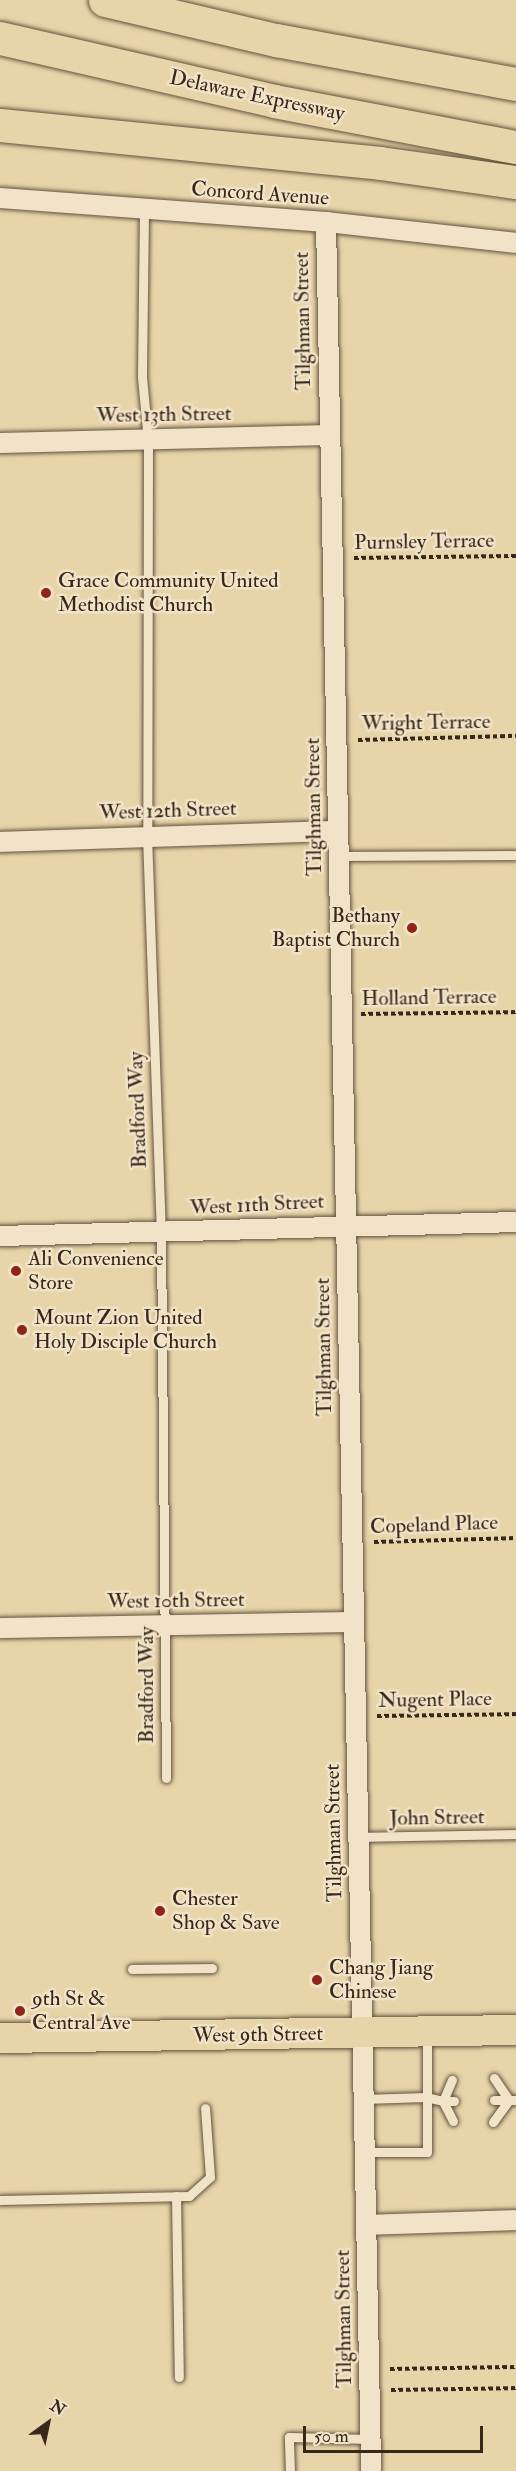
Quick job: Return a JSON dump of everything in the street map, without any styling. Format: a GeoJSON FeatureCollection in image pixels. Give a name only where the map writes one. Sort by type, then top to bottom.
{"type":"FeatureCollection","features":[{"type":"Feature","properties":{"kind":"highway"},"geometry":{"type":"LineString","coordinates":[[105,0],[276,40],[516,84]]}},
{"type":"Feature","properties":{"kind":"highway","name":"Delaware Expressway"},"geometry":{"type":"LineString","coordinates":[[0,38],[274,101],[516,147]]}},
{"type":"Feature","properties":{"kind":"highway"},"geometry":{"type":"LineString","coordinates":[[0,125],[380,162],[516,182]]}},
{"type":"Feature","properties":{"kind":"main road","name":"West 9th Street"},"geometry":{"type":"LineString","coordinates":[[0,2038],[516,2030]]}},
{"type":"Feature","properties":{"kind":"street","name":"Concord Avenue"},"geometry":{"type":"LineString","coordinates":[[0,198],[144,211],[326,222],[516,243]]}},
{"type":"Feature","properties":{"kind":"street","name":"Tilghman Street"},"geometry":{"type":"LineString","coordinates":[[326,222],[370,2471]]}},
{"type":"Feature","properties":{"kind":"street","name":"West 13th Street"},"geometry":{"type":"LineString","coordinates":[[0,443],[329,435]]}},
{"type":"Feature","properties":{"kind":"street","name":"West 12th Street"},"geometry":{"type":"LineString","coordinates":[[0,842],[147,835],[338,831]]}},
{"type":"Feature","properties":{"kind":"street","name":"West 11th Street"},"geometry":{"type":"LineString","coordinates":[[0,1236],[516,1222]]}},
{"type":"Feature","properties":{"kind":"street","name":"West 10th Street"},"geometry":{"type":"LineString","coordinates":[[0,1628],[354,1622]]}},
{"type":"Feature","properties":{"kind":"street"},"geometry":{"type":"LineString","coordinates":[[366,2225],[516,2220]]}},
{"type":"Feature","properties":{"kind":"lane","name":"Bradford Way"},"geometry":{"type":"LineString","coordinates":[[144,211],[142,377],[148,440],[147,835],[160,1233],[166,1778]]}},
{"type":"Feature","properties":{"kind":"lane"},"geometry":{"type":"LineString","coordinates":[[339,856],[515,855]]}},
{"type":"Feature","properties":{"kind":"lane","name":"John Street"},"geometry":{"type":"LineString","coordinates":[[358,1837],[516,1834]]}},
{"type":"Feature","properties":{"kind":"lane"},"geometry":{"type":"LineString","coordinates":[[132,1969],[212,1968]]}},
{"type":"Feature","properties":{"kind":"lane"},"geometry":{"type":"LineString","coordinates":[[364,2152],[427,2152],[428,2031]]}},
{"type":"Feature","properties":{"kind":"lane"},"geometry":{"type":"LineString","coordinates":[[494,2078],[512,2100]]}},
{"type":"Feature","properties":{"kind":"lane"},"geometry":{"type":"LineString","coordinates":[[443,2102],[452,2080]]}},
{"type":"Feature","properties":{"kind":"lane"},"geometry":{"type":"LineString","coordinates":[[363,2099],[426,2097],[443,2102],[454,2102]]}},
{"type":"Feature","properties":{"kind":"lane"},"geometry":{"type":"LineString","coordinates":[[494,2100],[512,2100]]}},
{"type":"Feature","properties":{"kind":"lane"},"geometry":{"type":"LineString","coordinates":[[493,2122],[512,2100]]}},
{"type":"Feature","properties":{"kind":"lane"},"geometry":{"type":"LineString","coordinates":[[443,2102],[453,2121]]}},
{"type":"Feature","properties":{"kind":"lane"},"geometry":{"type":"LineString","coordinates":[[0,2200],[189,2196],[210,2177],[205,2108]]}},
{"type":"Feature","properties":{"kind":"lane"},"geometry":{"type":"LineString","coordinates":[[176,2196],[179,2377]]}},
{"type":"Feature","properties":{"kind":"lane"},"geometry":{"type":"LineString","coordinates":[[290,2471],[289,2437],[370,2439]]}},
{"type":"Feature","properties":{"kind":"path","name":"Purnsley Terrace"},"geometry":{"type":"LineString","coordinates":[[333,558],[516,556]]}},
{"type":"Feature","properties":{"kind":"path","name":"Wright Terrace"},"geometry":{"type":"LineString","coordinates":[[336,741],[516,736]]}},
{"type":"Feature","properties":{"kind":"path","name":"Holland Terrace"},"geometry":{"type":"LineString","coordinates":[[342,1014],[516,1012]]}},
{"type":"Feature","properties":{"kind":"path","name":"Copeland Place"},"geometry":{"type":"LineString","coordinates":[[352,1543],[516,1538]]}},
{"type":"Feature","properties":{"kind":"path","name":"Nugent Place"},"geometry":{"type":"LineString","coordinates":[[355,1716],[516,1714]]}},
{"type":"Feature","properties":{"kind":"path"},"geometry":{"type":"LineString","coordinates":[[369,2370],[516,2367]]}},
{"type":"Feature","properties":{"kind":"path"},"geometry":{"type":"LineString","coordinates":[[369,2391],[516,2388]]}},
{"type":"Feature","properties":{"kind":"place","name":"Grace Community United Methodist Church"},"geometry":{"type":"Point","coordinates":[46,593]}},
{"type":"Feature","properties":{"kind":"place","name":"Bethany Baptist Church"},"geometry":{"type":"Point","coordinates":[412,928]}},
{"type":"Feature","properties":{"kind":"place","name":"Ali Convenience Store"},"geometry":{"type":"Point","coordinates":[16,1271]}},
{"type":"Feature","properties":{"kind":"place","name":"Mount Zion United Holy Disciple Church"},"geometry":{"type":"Point","coordinates":[22,1330]}},
{"type":"Feature","properties":{"kind":"place","name":"Chester Shop & Save"},"geometry":{"type":"Point","coordinates":[160,1911]}},
{"type":"Feature","properties":{"kind":"place","name":"Chang Jiang Chinese"},"geometry":{"type":"Point","coordinates":[317,1980]}},
{"type":"Feature","properties":{"kind":"place","name":"9th St & Central Ave"},"geometry":{"type":"Point","coordinates":[20,2011]}}]}
